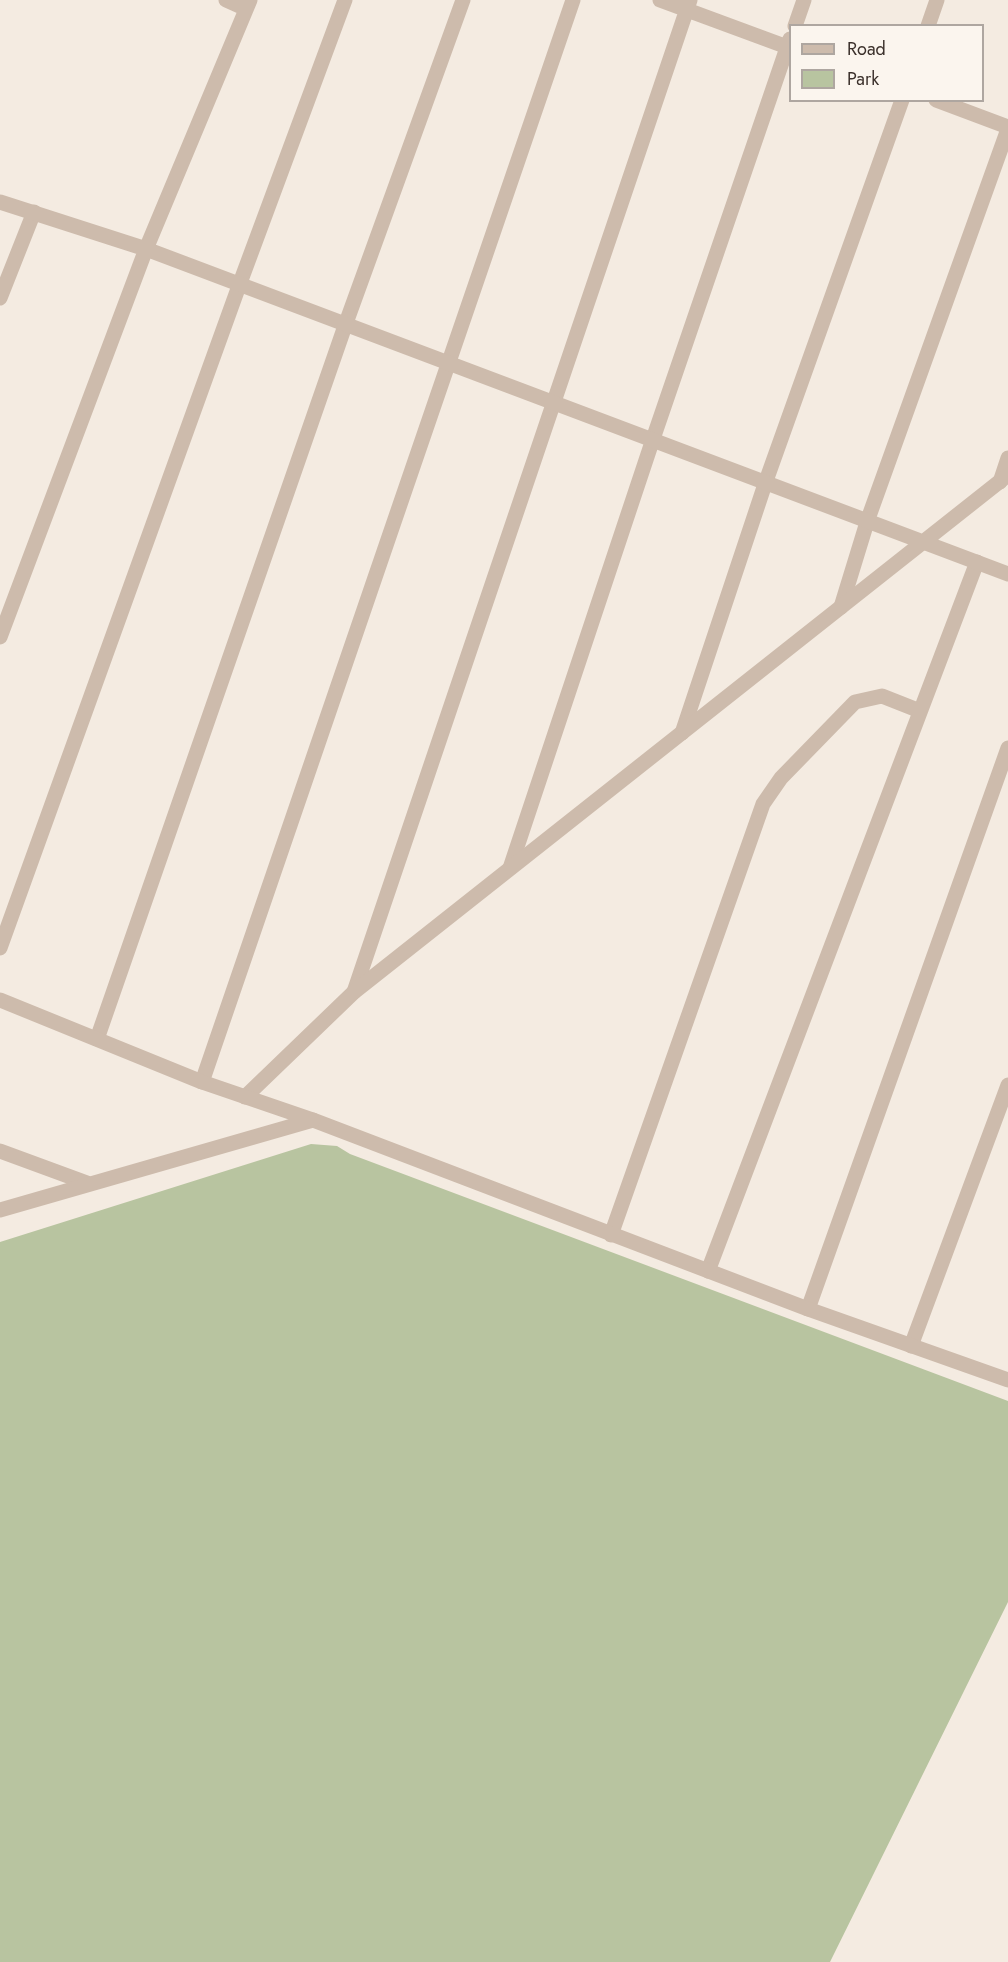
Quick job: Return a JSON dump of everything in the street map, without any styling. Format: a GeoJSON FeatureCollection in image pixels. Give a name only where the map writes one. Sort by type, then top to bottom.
{"type":"FeatureCollection","features":[{"type":"Feature","properties":{"kind":"street"},"geometry":{"type":"LineString","coordinates":[[0,637],[146,249],[248,4],[226,0]]}},
{"type":"Feature","properties":{"kind":"street"},"geometry":{"type":"LineString","coordinates":[[0,948],[240,283],[345,0]]}},
{"type":"Feature","properties":{"kind":"street"},"geometry":{"type":"LineString","coordinates":[[97,1039],[345,323],[463,0]]}},
{"type":"Feature","properties":{"kind":"street"},"geometry":{"type":"LineString","coordinates":[[202,1082],[573,0]]}},
{"type":"Feature","properties":{"kind":"street"},"geometry":{"type":"LineString","coordinates":[[660,0],[689,5],[789,44]]}},
{"type":"Feature","properties":{"kind":"street"},"geometry":{"type":"LineString","coordinates":[[796,24],[804,0]]}},
{"type":"Feature","properties":{"kind":"street"},"geometry":{"type":"LineString","coordinates":[[929,24],[937,0]]}},
{"type":"Feature","properties":{"kind":"street"},"geometry":{"type":"LineString","coordinates":[[354,992],[689,5]]}},
{"type":"Feature","properties":{"kind":"street"},"geometry":{"type":"LineString","coordinates":[[510,868],[653,439],[789,47]]}},
{"type":"Feature","properties":{"kind":"street"},"geometry":{"type":"LineString","coordinates":[[682,733],[766,482],[901,102]]}},
{"type":"Feature","properties":{"kind":"street"},"geometry":{"type":"LineString","coordinates":[[841,607],[868,519],[1008,128],[941,102]]}},
{"type":"Feature","properties":{"kind":"street"},"geometry":{"type":"LineString","coordinates":[[0,202],[146,249],[240,283],[868,519],[1008,574]]}},
{"type":"Feature","properties":{"kind":"street"},"geometry":{"type":"LineString","coordinates":[[0,298],[34,212]]}},
{"type":"Feature","properties":{"kind":"street"},"geometry":{"type":"LineString","coordinates":[[245,1097],[354,992],[926,542],[1004,478],[1008,459]]}},
{"type":"Feature","properties":{"kind":"street"},"geometry":{"type":"LineString","coordinates":[[708,1271],[977,562]]}},
{"type":"Feature","properties":{"kind":"street"},"geometry":{"type":"LineString","coordinates":[[611,1235],[763,804],[781,778],[855,702],[882,696],[920,711]]}},
{"type":"Feature","properties":{"kind":"street"},"geometry":{"type":"LineString","coordinates":[[808,1309],[1008,748]]}},
{"type":"Feature","properties":{"kind":"street"},"geometry":{"type":"LineString","coordinates":[[0,1000],[202,1082],[314,1120],[808,1309],[911,1346],[1007,1376]]}},
{"type":"Feature","properties":{"kind":"street"},"geometry":{"type":"LineString","coordinates":[[911,1346],[1008,1085]]}},
{"type":"Feature","properties":{"kind":"street"},"geometry":{"type":"LineString","coordinates":[[0,1210],[87,1183],[314,1120]]}},
{"type":"Feature","properties":{"kind":"street"},"geometry":{"type":"LineString","coordinates":[[0,1151],[87,1183]]}},
{"type":"Feature","properties":{"kind":"green space"},"geometry":{"type":"Polygon","coordinates":[[[311,1144],[337,1146],[350,1154],[1008,1401],[1008,1602],[830,1962],[0,1962],[0,1242],[311,1144]]]}}]}
